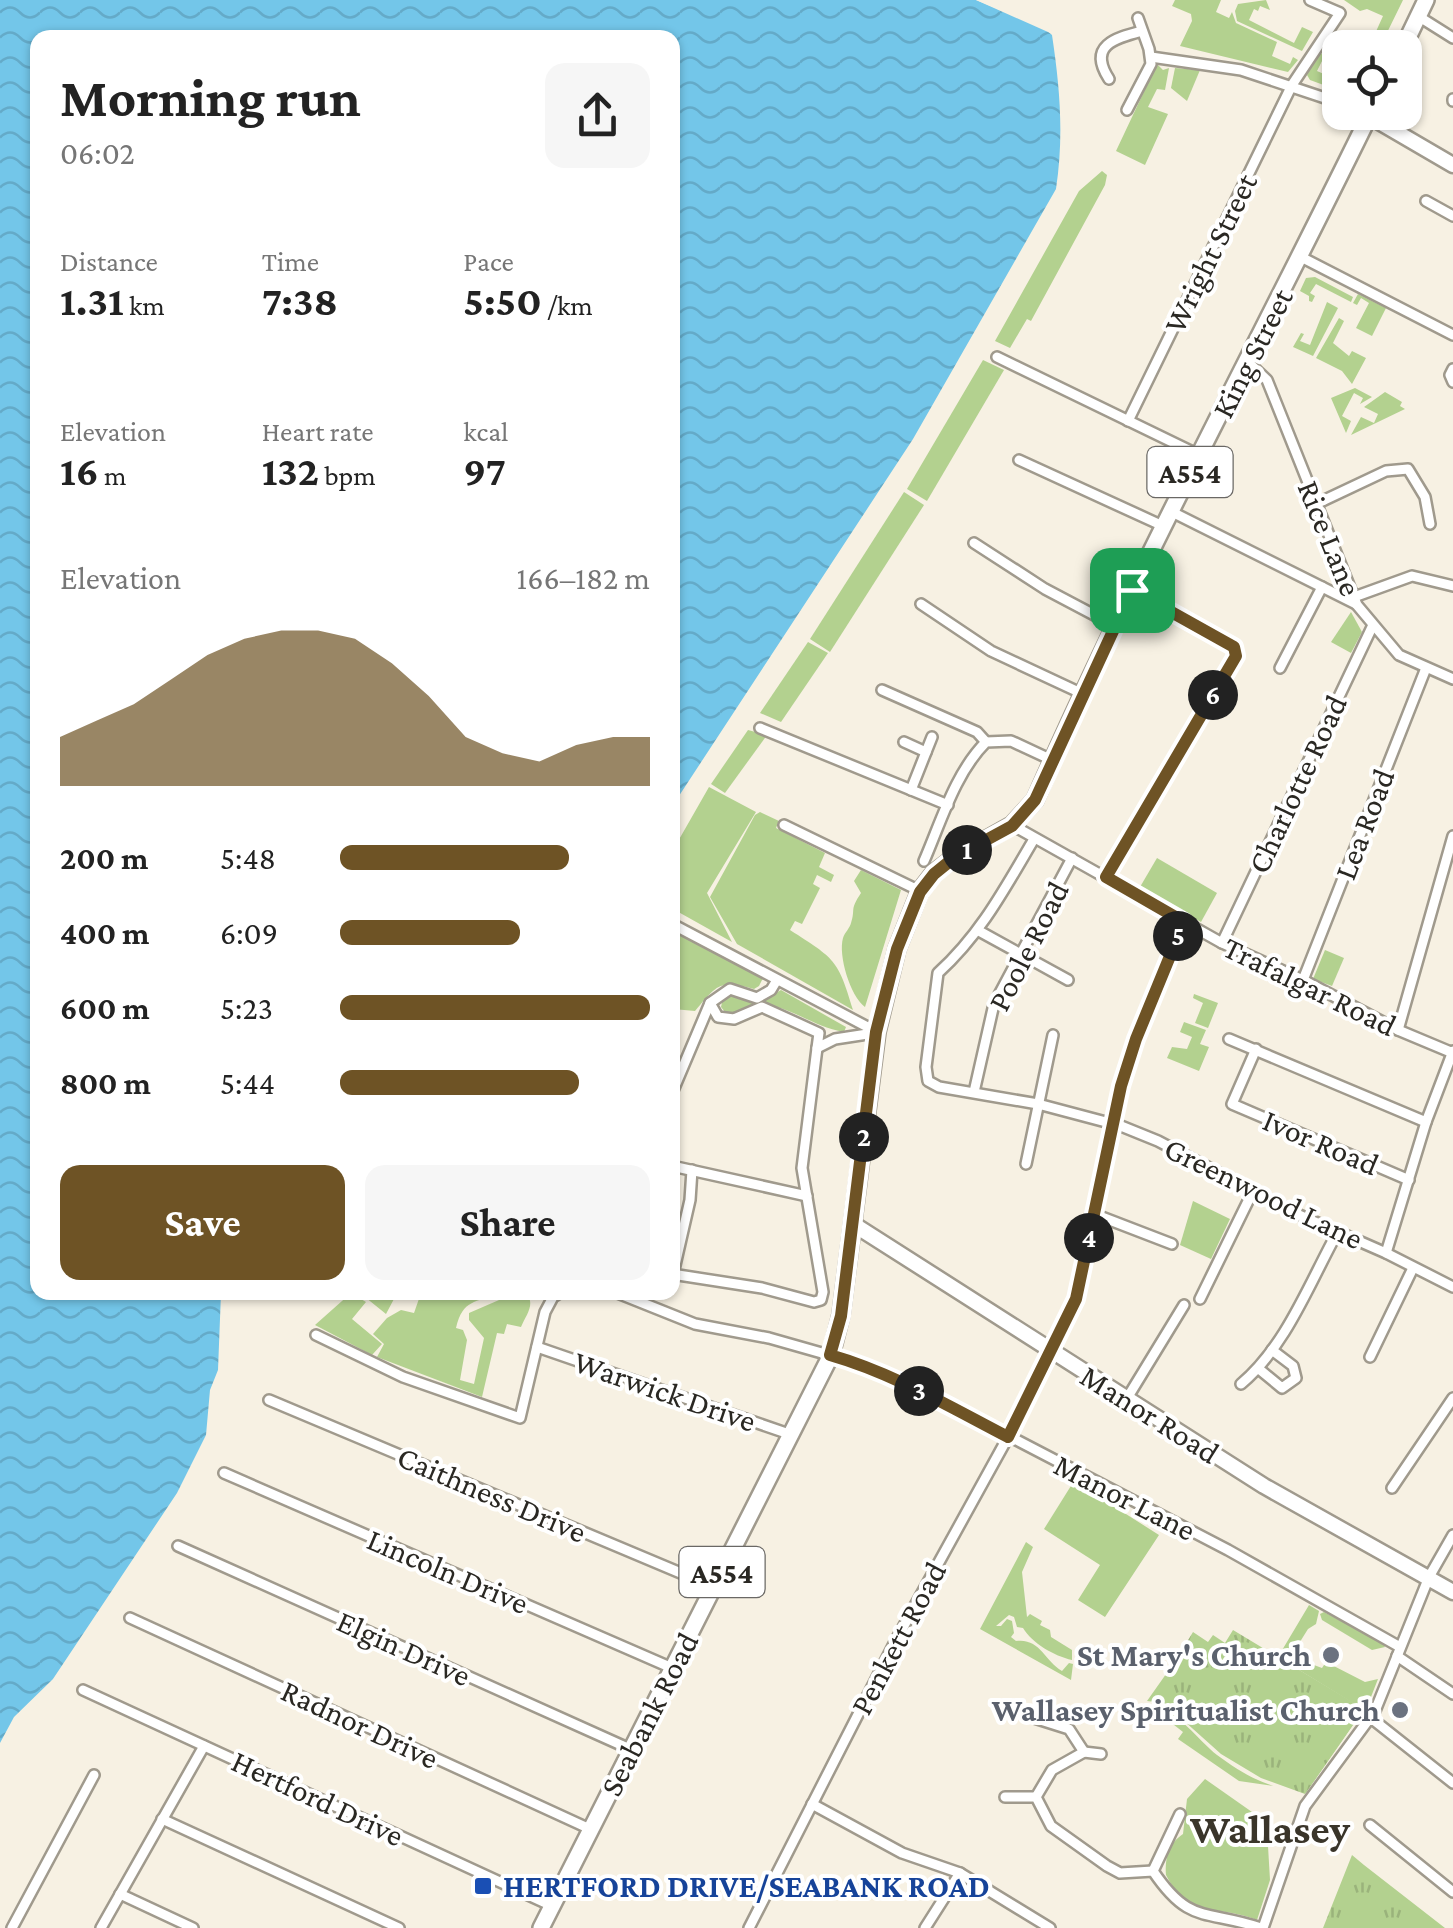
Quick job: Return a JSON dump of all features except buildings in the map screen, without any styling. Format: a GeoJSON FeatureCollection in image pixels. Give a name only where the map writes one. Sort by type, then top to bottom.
{"type":"FeatureCollection","features":[{"type":"Feature","properties":{"kind":"main road"},"geometry":{"type":"LineString","coordinates":[[1411,30],[1426,0]]}},
{"type":"Feature","properties":{"kind":"main road","name":"King Street"},"geometry":{"type":"LineString","coordinates":[[929,867],[1012,826],[1035,800],[1132,590],[1302,257],[1360,130]]}},
{"type":"Feature","properties":{"kind":"main road"},"geometry":{"type":"LineString","coordinates":[[1396,130],[1452,161]]}},
{"type":"Feature","properties":{"kind":"main road","name":"Seabank Road"},"geometry":{"type":"LineString","coordinates":[[541,1928],[830,1355],[841,1316],[876,1032],[897,949],[929,867]]}},
{"type":"Feature","properties":{"kind":"main road","name":"Manor Road"},"geometry":{"type":"LineString","coordinates":[[853,1224],[1270,1489],[1453,1592]]}},
{"type":"Feature","properties":{"kind":"street","name":"Wright Street"},"geometry":{"type":"LineString","coordinates":[[1128,420],[1292,85],[1340,13],[1310,0]]}},
{"type":"Feature","properties":{"kind":"street"},"geometry":{"type":"LineString","coordinates":[[1418,16],[1453,38]]}},
{"type":"Feature","properties":{"kind":"street"},"geometry":{"type":"LineString","coordinates":[[1127,110],[1148,73],[1151,56],[1138,18]]}},
{"type":"Feature","properties":{"kind":"street"},"geometry":{"type":"LineString","coordinates":[[1110,79],[1102,62],[1104,48],[1115,38],[1142,31]]}},
{"type":"Feature","properties":{"kind":"street"},"geometry":{"type":"LineString","coordinates":[[1151,56],[1241,70],[1322,96]]}},
{"type":"Feature","properties":{"kind":"street"},"geometry":{"type":"LineString","coordinates":[[1426,201],[1453,216]]}},
{"type":"Feature","properties":{"kind":"street"},"geometry":{"type":"LineString","coordinates":[[1302,257],[1453,335]]}},
{"type":"Feature","properties":{"kind":"street"},"geometry":{"type":"LineString","coordinates":[[996,357],[1198,455]]}},
{"type":"Feature","properties":{"kind":"street","name":"Rice Lane"},"geometry":{"type":"LineString","coordinates":[[1248,362],[1267,380],[1356,601],[1399,654],[1453,679]]}},
{"type":"Feature","properties":{"kind":"street"},"geometry":{"type":"LineString","coordinates":[[1453,369],[1453,382]]}},
{"type":"Feature","properties":{"kind":"street"},"geometry":{"type":"LineString","coordinates":[[1019,460],[1356,601],[1412,576],[1453,586]]}},
{"type":"Feature","properties":{"kind":"street"},"geometry":{"type":"LineString","coordinates":[[1316,504],[1386,471],[1408,469],[1425,497],[1430,524]]}},
{"type":"Feature","properties":{"kind":"street"},"geometry":{"type":"LineString","coordinates":[[974,542],[1045,589],[1117,627]]}},
{"type":"Feature","properties":{"kind":"street"},"geometry":{"type":"LineString","coordinates":[[1280,668],[1322,587]]}},
{"type":"Feature","properties":{"kind":"street"},"geometry":{"type":"LineString","coordinates":[[1106,877],[1236,656],[1234,647],[1132,590]]}},
{"type":"Feature","properties":{"kind":"street"},"geometry":{"type":"LineString","coordinates":[[921,604],[991,651],[1083,694]]}},
{"type":"Feature","properties":{"kind":"street","name":"Charlotte Road"},"geometry":{"type":"LineString","coordinates":[[1222,943],[1373,625]]}},
{"type":"Feature","properties":{"kind":"street","name":"Lea Road"},"geometry":{"type":"LineString","coordinates":[[1303,980],[1426,668]]}},
{"type":"Feature","properties":{"kind":"street"},"geometry":{"type":"LineString","coordinates":[[882,690],[977,732],[986,742],[1011,740],[1052,760]]}},
{"type":"Feature","properties":{"kind":"street"},"geometry":{"type":"LineString","coordinates":[[760,728],[948,805]]}},
{"type":"Feature","properties":{"kind":"street"},"geometry":{"type":"LineString","coordinates":[[911,790],[932,737]]}},
{"type":"Feature","properties":{"kind":"street"},"geometry":{"type":"LineString","coordinates":[[904,742],[926,752]]}},
{"type":"Feature","properties":{"kind":"street","name":"Seabank Road"},"geometry":{"type":"LineString","coordinates":[[929,867],[948,805],[974,753],[986,742]]}},
{"type":"Feature","properties":{"kind":"street"},"geometry":{"type":"LineString","coordinates":[[784,824],[920,892]]}},
{"type":"Feature","properties":{"kind":"street","name":"Trafalgar Road"},"geometry":{"type":"LineString","coordinates":[[1012,826],[1222,943],[1398,1030],[1453,1052]]}},
{"type":"Feature","properties":{"kind":"street"},"geometry":{"type":"LineString","coordinates":[[1398,1030],[1453,836]]}},
{"type":"Feature","properties":{"kind":"street","name":"Greenwood Lane"},"geometry":{"type":"LineString","coordinates":[[1034,839],[979,931],[938,973],[926,1067],[928,1081],[1038,1104],[1158,1141],[1337,1234],[1386,1253],[1453,1287]]}},
{"type":"Feature","properties":{"kind":"street","name":"Poole Road"},"geometry":{"type":"LineString","coordinates":[[974,1092],[994,1004],[1072,858]]}},
{"type":"Feature","properties":{"kind":"street","name":"Penkett Road"},"geometry":{"type":"LineString","coordinates":[[749,1928],[895,1642],[1008,1437],[1012,1422],[1076,1299],[1112,1125],[1136,1039],[1184,922]]}},
{"type":"Feature","properties":{"kind":"street"},"geometry":{"type":"LineString","coordinates":[[680,928],[876,1032]]}},
{"type":"Feature","properties":{"kind":"street"},"geometry":{"type":"LineString","coordinates":[[979,931],[1068,980]]}},
{"type":"Feature","properties":{"kind":"street"},"geometry":{"type":"LineString","coordinates":[[680,1075],[710,1003],[730,990],[757,998],[771,990],[777,980]]}},
{"type":"Feature","properties":{"kind":"street"},"geometry":{"type":"LineString","coordinates":[[680,1275],[762,1288],[818,1302],[823,1292],[802,1168],[819,1033],[762,1007],[734,1019],[718,1017],[710,1003]]}},
{"type":"Feature","properties":{"kind":"street"},"geometry":{"type":"LineString","coordinates":[[817,1048],[835,1039],[876,1032]]}},
{"type":"Feature","properties":{"kind":"street"},"geometry":{"type":"LineString","coordinates":[[1026,1164],[1053,1034]]}},
{"type":"Feature","properties":{"kind":"street"},"geometry":{"type":"LineString","coordinates":[[1229,1039],[1426,1122]]}},
{"type":"Feature","properties":{"kind":"street","name":"Ivor Road"},"geometry":{"type":"LineString","coordinates":[[1256,1049],[1232,1104],[1409,1180]]}},
{"type":"Feature","properties":{"kind":"street"},"geometry":{"type":"LineString","coordinates":[[1386,1253],[1426,1122],[1453,1052]]}},
{"type":"Feature","properties":{"kind":"street"},"geometry":{"type":"LineString","coordinates":[[680,1168],[806,1196]]}},
{"type":"Feature","properties":{"kind":"street"},"geometry":{"type":"LineString","coordinates":[[680,1244],[692,1170]]}},
{"type":"Feature","properties":{"kind":"street"},"geometry":{"type":"LineString","coordinates":[[1200,1299],[1253,1191]]}},
{"type":"Feature","properties":{"kind":"street"},"geometry":{"type":"LineString","coordinates":[[1094,1214],[1172,1244]]}},
{"type":"Feature","properties":{"kind":"street"},"geometry":{"type":"LineString","coordinates":[[1242,1384],[1260,1369],[1337,1234]]}},
{"type":"Feature","properties":{"kind":"street"},"geometry":{"type":"LineString","coordinates":[[1370,1357],[1413,1268]]}},
{"type":"Feature","properties":{"kind":"street"},"geometry":{"type":"LineString","coordinates":[[316,1335],[403,1378],[520,1418],[550,1300]]}},
{"type":"Feature","properties":{"kind":"street","name":"Manor Lane"},"geometry":{"type":"LineString","coordinates":[[635,1300],[696,1324],[769,1338],[857,1363],[928,1394],[1228,1550],[1399,1652],[1453,1694]]}},
{"type":"Feature","properties":{"kind":"street"},"geometry":{"type":"LineString","coordinates":[[1126,1400],[1184,1306]]}},
{"type":"Feature","properties":{"kind":"street","name":"Warwick Drive"},"geometry":{"type":"LineString","coordinates":[[537,1347],[792,1435]]}},
{"type":"Feature","properties":{"kind":"street"},"geometry":{"type":"LineString","coordinates":[[1260,1369],[1282,1388],[1296,1378],[1293,1366],[1272,1350]]}},
{"type":"Feature","properties":{"kind":"street"},"geometry":{"type":"LineString","coordinates":[[1392,1488],[1453,1398]]}},
{"type":"Feature","properties":{"kind":"street","name":"Caithness Drive"},"geometry":{"type":"LineString","coordinates":[[269,1400],[714,1587]]}},
{"type":"Feature","properties":{"kind":"street","name":"Lincoln Drive"},"geometry":{"type":"LineString","coordinates":[[224,1473],[672,1668]]}},
{"type":"Feature","properties":{"kind":"street"},"geometry":{"type":"LineString","coordinates":[[1153,1871],[1178,1903],[1196,1914],[1234,1918],[1262,1928],[1305,1806],[1371,1718],[1429,1577],[1453,1535]]}},
{"type":"Feature","properties":{"kind":"street","name":"Elgin Drive"},"geometry":{"type":"LineString","coordinates":[[178,1546],[630,1750]]}},
{"type":"Feature","properties":{"kind":"street","name":"Radnor Drive"},"geometry":{"type":"LineString","coordinates":[[130,1618],[590,1829]]}},
{"type":"Feature","properties":{"kind":"street","name":"Hertford Drive"},"geometry":{"type":"LineString","coordinates":[[84,1690],[552,1906]]}},
{"type":"Feature","properties":{"kind":"street"},"geometry":{"type":"LineString","coordinates":[[1031,1717],[1069,1728],[1084,1752]]}},
{"type":"Feature","properties":{"kind":"street"},"geometry":{"type":"LineString","coordinates":[[1371,1718],[1453,1783]]}},
{"type":"Feature","properties":{"kind":"street"},"geometry":{"type":"LineString","coordinates":[[101,1928],[204,1746]]}},
{"type":"Feature","properties":{"kind":"street"},"geometry":{"type":"LineString","coordinates":[[1036,1797],[1052,1770],[1084,1752],[1101,1754]]}},
{"type":"Feature","properties":{"kind":"street"},"geometry":{"type":"LineString","coordinates":[[12,1928],[94,1775]]}},
{"type":"Feature","properties":{"kind":"street"},"geometry":{"type":"LineString","coordinates":[[1005,1797],[1036,1797]]}},
{"type":"Feature","properties":{"kind":"street"},"geometry":{"type":"LineString","coordinates":[[1036,1797],[1051,1826],[1107,1866],[1120,1873],[1153,1871]]}},
{"type":"Feature","properties":{"kind":"street"},"geometry":{"type":"LineString","coordinates":[[812,1804],[902,1853],[960,1872],[1050,1928]]}},
{"type":"Feature","properties":{"kind":"street"},"geometry":{"type":"LineString","coordinates":[[1153,1871],[1180,1814]]}},
{"type":"Feature","properties":{"kind":"street"},"geometry":{"type":"LineString","coordinates":[[162,1819],[400,1928]]}},
{"type":"Feature","properties":{"kind":"street"},"geometry":{"type":"LineString","coordinates":[[1370,1825],[1453,1892]]}},
{"type":"Feature","properties":{"kind":"street"},"geometry":{"type":"LineString","coordinates":[[930,1926],[960,1872]]}},
{"type":"Feature","properties":{"kind":"street"},"geometry":{"type":"LineString","coordinates":[[120,1894],[193,1928]]}},
{"type":"Feature","properties":{"kind":"green space"},"geometry":{"type":"Polygon","coordinates":[[[1175,0],[1221,0],[1216,12],[1229,18],[1232,12],[1236,23],[1277,42],[1272,56],[1290,64],[1293,57],[1298,60],[1288,72],[1180,46],[1192,21],[1191,14],[1172,6],[1175,0]]]}},
{"type":"Feature","properties":{"kind":"green space"},"geometry":{"type":"Polygon","coordinates":[[[1266,0],[1270,10],[1260,6],[1249,20],[1294,43],[1302,27],[1313,32],[1302,51],[1237,21],[1238,4],[1266,0]]]}},
{"type":"Feature","properties":{"kind":"green space"},"geometry":{"type":"Polygon","coordinates":[[[1344,0],[1403,0],[1388,30],[1377,30],[1383,16],[1367,9],[1360,11],[1344,0]]]}},
{"type":"Feature","properties":{"kind":"green space"},"geometry":{"type":"Polygon","coordinates":[[[1318,52],[1322,54],[1317,71],[1322,73],[1322,84],[1307,75],[1318,52]]]}},
{"type":"Feature","properties":{"kind":"green space"},"geometry":{"type":"Polygon","coordinates":[[[1157,64],[1163,70],[1169,68],[1165,90],[1157,89],[1148,107],[1168,114],[1145,165],[1116,151],[1157,64]]]}},
{"type":"Feature","properties":{"kind":"green space"},"geometry":{"type":"Polygon","coordinates":[[[1175,68],[1200,70],[1187,101],[1171,88],[1175,68]]]}},
{"type":"Feature","properties":{"kind":"green space"},"geometry":{"type":"Polygon","coordinates":[[[1102,171],[1107,175],[1105,185],[1031,321],[1027,319],[1010,348],[995,341],[1079,191],[1102,171]]]}},
{"type":"Feature","properties":{"kind":"green space"},"geometry":{"type":"Polygon","coordinates":[[[1315,277],[1353,297],[1351,302],[1316,284],[1310,293],[1315,296],[1309,301],[1309,296],[1300,291],[1306,278],[1315,277]]]}},
{"type":"Feature","properties":{"kind":"green space"},"geometry":{"type":"Polygon","coordinates":[[[1358,294],[1386,308],[1372,336],[1356,328],[1369,303],[1361,298],[1357,305],[1353,303],[1358,294]]]}},
{"type":"Feature","properties":{"kind":"green space"},"geometry":{"type":"Polygon","coordinates":[[[1327,302],[1338,308],[1313,356],[1293,347],[1301,333],[1304,334],[1300,341],[1310,345],[1327,302]]]}},
{"type":"Feature","properties":{"kind":"green space"},"geometry":{"type":"Polygon","coordinates":[[[1339,318],[1344,321],[1333,343],[1349,356],[1352,351],[1366,358],[1352,384],[1342,371],[1316,358],[1339,318]]]}},
{"type":"Feature","properties":{"kind":"green space"},"geometry":{"type":"Polygon","coordinates":[[[983,360],[1004,370],[927,501],[907,489],[983,360]]]}},
{"type":"Feature","properties":{"kind":"green space"},"geometry":{"type":"Polygon","coordinates":[[[1355,388],[1372,397],[1360,404],[1363,398],[1354,393],[1342,416],[1351,421],[1346,433],[1331,398],[1355,388]]]}},
{"type":"Feature","properties":{"kind":"green space"},"geometry":{"type":"Polygon","coordinates":[[[1385,392],[1402,402],[1400,406],[1405,409],[1351,435],[1361,417],[1374,423],[1378,414],[1364,407],[1385,392]]]}},
{"type":"Feature","properties":{"kind":"green space"},"geometry":{"type":"Polygon","coordinates":[[[904,492],[924,505],[830,652],[810,639],[904,492]]]}},
{"type":"Feature","properties":{"kind":"green space"},"geometry":{"type":"Polygon","coordinates":[[[1351,612],[1362,632],[1351,653],[1331,642],[1351,612]]]}},
{"type":"Feature","properties":{"kind":"green space"},"geometry":{"type":"Polygon","coordinates":[[[808,642],[828,653],[781,722],[760,713],[808,642]]]}},
{"type":"Feature","properties":{"kind":"green space"},"geometry":{"type":"Polygon","coordinates":[[[748,730],[767,735],[725,793],[711,784],[748,730]]]}},
{"type":"Feature","properties":{"kind":"green space"},"geometry":{"type":"Polygon","coordinates":[[[709,787],[756,812],[707,893],[732,942],[680,913],[680,838],[709,787]]]}},
{"type":"Feature","properties":{"kind":"green space"},"geometry":{"type":"Polygon","coordinates":[[[760,812],[779,821],[776,828],[825,853],[819,867],[834,875],[831,882],[817,875],[813,884],[820,888],[802,924],[795,921],[790,930],[833,962],[853,1010],[737,944],[710,897],[760,812]]]}},
{"type":"Feature","properties":{"kind":"green space"},"geometry":{"type":"Polygon","coordinates":[[[1157,858],[1217,893],[1201,922],[1140,887],[1157,858]]]}},
{"type":"Feature","properties":{"kind":"green space"},"geometry":{"type":"Polygon","coordinates":[[[861,870],[901,890],[865,1007],[850,985],[842,945],[861,893],[854,881],[861,870]]]}},
{"type":"Feature","properties":{"kind":"green space"},"geometry":{"type":"Polygon","coordinates":[[[680,933],[763,978],[754,989],[720,986],[695,1011],[680,1010],[680,933]]]}},
{"type":"Feature","properties":{"kind":"green space"},"geometry":{"type":"Polygon","coordinates":[[[1325,950],[1344,958],[1332,986],[1313,979],[1325,950]]]}},
{"type":"Feature","properties":{"kind":"green space"},"geometry":{"type":"Polygon","coordinates":[[[781,990],[846,1027],[844,1032],[773,1006],[731,1012],[721,1007],[728,995],[760,1002],[781,990]]]}},
{"type":"Feature","properties":{"kind":"green space"},"geometry":{"type":"Polygon","coordinates":[[[1194,994],[1218,1003],[1208,1028],[1195,1023],[1203,1003],[1193,998],[1194,994]]]}},
{"type":"Feature","properties":{"kind":"green space"},"geometry":{"type":"Polygon","coordinates":[[[1184,1022],[1206,1030],[1200,1044],[1209,1047],[1199,1071],[1167,1058],[1172,1047],[1187,1049],[1192,1037],[1180,1032],[1184,1022]]]}},
{"type":"Feature","properties":{"kind":"green space"},"geometry":{"type":"Polygon","coordinates":[[[1193,1201],[1230,1219],[1211,1259],[1180,1245],[1193,1201]]]}},
{"type":"Feature","properties":{"kind":"green space"},"geometry":{"type":"Polygon","coordinates":[[[343,1300],[363,1300],[366,1302],[352,1319],[382,1344],[372,1355],[315,1325],[343,1300]]]}},
{"type":"Feature","properties":{"kind":"green space"},"geometry":{"type":"Polygon","coordinates":[[[369,1300],[393,1300],[386,1314],[369,1300]]]}},
{"type":"Feature","properties":{"kind":"green space"},"geometry":{"type":"Polygon","coordinates":[[[419,1300],[480,1300],[466,1307],[456,1328],[463,1330],[467,1340],[460,1380],[474,1384],[484,1338],[469,1320],[469,1313],[499,1300],[530,1301],[521,1327],[507,1324],[504,1334],[497,1333],[482,1397],[377,1357],[384,1344],[373,1334],[387,1318],[401,1310],[414,1313],[419,1300]]]}},
{"type":"Feature","properties":{"kind":"green space"},"geometry":{"type":"Polygon","coordinates":[[[1074,1481],[1159,1535],[1105,1617],[1078,1600],[1100,1565],[1044,1529],[1074,1481]]]}},
{"type":"Feature","properties":{"kind":"green space"},"geometry":{"type":"Polygon","coordinates":[[[1026,1542],[1033,1547],[1022,1572],[1027,1617],[1030,1614],[1042,1621],[1040,1625],[1050,1630],[1051,1637],[1072,1650],[1072,1660],[1038,1644],[1017,1627],[1014,1617],[1009,1615],[996,1626],[1007,1619],[1012,1621],[1011,1637],[1016,1641],[1036,1646],[1062,1671],[1073,1664],[1071,1680],[980,1629],[1026,1542]]]}},
{"type":"Feature","properties":{"kind":"green space"},"geometry":{"type":"Polygon","coordinates":[[[1309,1605],[1319,1611],[1316,1624],[1308,1629],[1293,1653],[1295,1658],[1322,1668],[1326,1662],[1365,1682],[1378,1679],[1369,1702],[1305,1794],[1353,1703],[1278,1657],[1309,1605]]]}},
{"type":"Feature","properties":{"kind":"green space"},"geometry":{"type":"Polygon","coordinates":[[[1324,1612],[1385,1647],[1372,1650],[1322,1620],[1320,1614],[1324,1612]]]}},
{"type":"Feature","properties":{"kind":"green space"},"geometry":{"type":"Polygon","coordinates":[[[1233,1630],[1364,1709],[1305,1794],[1261,1778],[1221,1754],[1164,1703],[1147,1701],[1171,1667],[1182,1659],[1182,1650],[1193,1632],[1208,1642],[1213,1635],[1225,1643],[1233,1630]]]}},
{"type":"Feature","properties":{"kind":"green space"},"geometry":{"type":"Polygon","coordinates":[[[1154,1705],[1180,1720],[1231,1764],[1274,1786],[1239,1781],[1178,1739],[1183,1732],[1151,1707],[1154,1705]]]}},
{"type":"Feature","properties":{"kind":"green space"},"geometry":{"type":"Polygon","coordinates":[[[1205,1779],[1252,1812],[1262,1828],[1268,1846],[1270,1880],[1257,1920],[1194,1905],[1184,1899],[1166,1875],[1168,1852],[1183,1834],[1187,1799],[1205,1779]]]}},
{"type":"Feature","properties":{"kind":"green space"},"geometry":{"type":"Polygon","coordinates":[[[1352,1855],[1364,1865],[1445,1928],[1323,1928],[1352,1855]]]}},
{"type":"Feature","properties":{"kind":"water"},"geometry":{"type":"Polygon","coordinates":[[[0,0],[976,0],[1044,28],[1052,35],[1059,93],[1056,189],[913,439],[680,794],[680,30],[30,30],[30,1300],[221,1300],[218,1370],[210,1390],[206,1435],[177,1493],[53,1679],[14,1717],[0,1743],[0,0]]]}},
{"type":"Feature","properties":{"kind":"pier"},"geometry":{"type":"Polygon","coordinates":[[[976,0],[989,0],[1046,24],[1057,36],[976,0]]]}},
{"type":"Feature","properties":{"kind":"place","name":"St Mary's Church"},"geometry":{"type":"Point","coordinates":[1331,1655]}},
{"type":"Feature","properties":{"kind":"place","name":"Wallasey Spiritualist Church"},"geometry":{"type":"Point","coordinates":[1400,1710]}},
{"type":"Feature","properties":{"kind":"place","name":"HERTFORD DRIVE/SEABANK ROAD"},"geometry":{"type":"Point","coordinates":[483,1886]}},
{"type":"Feature","properties":{"kind":"district","name":"Wallasey"},"geometry":{"type":"Point","coordinates":[1270,1828]}},
{"type":"Feature","properties":{"kind":"route"},"geometry":{"type":"LineString","coordinates":[[1132,590],[1234,647],[1236,656],[1106,877],[1184,922],[1121,1086],[1076,1299],[1012,1422],[1008,1437],[928,1394],[830,1355],[841,1316],[876,1032],[897,949],[920,892],[955,857],[1012,826],[1035,800],[1132,590]]}}]}
